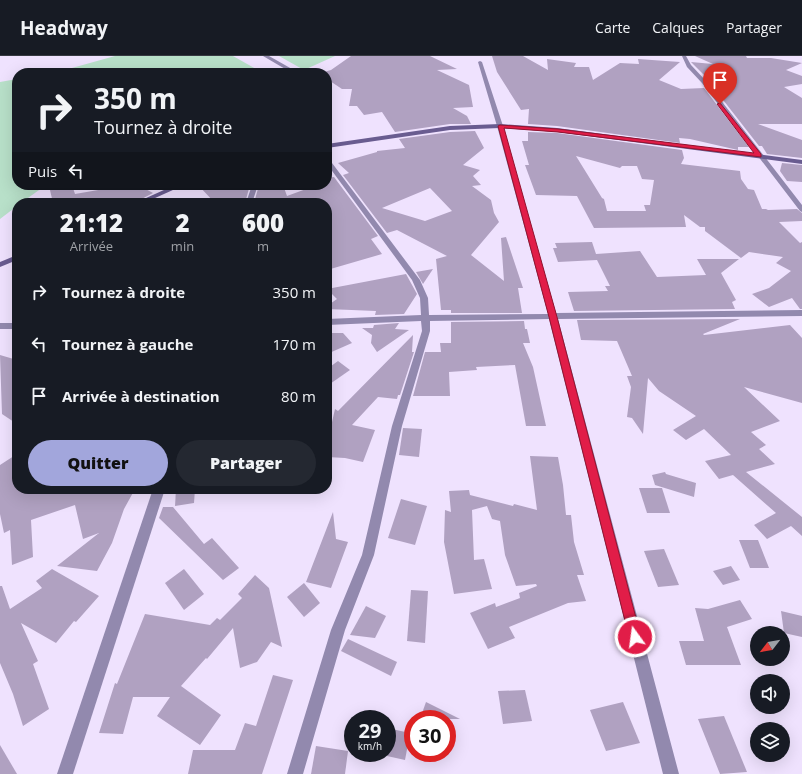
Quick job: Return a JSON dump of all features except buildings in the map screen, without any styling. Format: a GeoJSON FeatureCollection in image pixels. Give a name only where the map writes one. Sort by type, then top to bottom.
{"type":"FeatureCollection","features":[{"type":"Feature","properties":{"kind":"street"},"geometry":{"type":"LineString","coordinates":[[266,56],[287,68]]}},
{"type":"Feature","properties":{"kind":"street"},"geometry":{"type":"LineString","coordinates":[[684,56],[689,66],[704,82],[759,156],[802,210]]}},
{"type":"Feature","properties":{"kind":"street"},"geometry":{"type":"LineString","coordinates":[[480,62],[500,126],[553,317],[671,774]]}},
{"type":"Feature","properties":{"kind":"street"},"geometry":{"type":"LineString","coordinates":[[332,144],[450,128],[500,126],[558,130],[802,162]]}},
{"type":"Feature","properties":{"kind":"street"},"geometry":{"type":"LineString","coordinates":[[295,774],[338,630],[368,555],[397,426],[426,331],[424,298],[416,280],[332,167]]}},
{"type":"Feature","properties":{"kind":"street"},"geometry":{"type":"LineString","coordinates":[[150,198],[170,190]]}},
{"type":"Feature","properties":{"kind":"street"},"geometry":{"type":"LineString","coordinates":[[0,265],[12,259]]}},
{"type":"Feature","properties":{"kind":"street"},"geometry":{"type":"LineString","coordinates":[[332,322],[426,318],[802,313]]}},
{"type":"Feature","properties":{"kind":"street"},"geometry":{"type":"LineString","coordinates":[[0,326],[12,326]]}},
{"type":"Feature","properties":{"kind":"street"},"geometry":{"type":"LineString","coordinates":[[65,774],[157,494]]}},
{"type":"Feature","properties":{"kind":"green space"},"geometry":{"type":"Polygon","coordinates":[[[115,56],[233,56],[254,68],[72,68],[115,56]]]}},
{"type":"Feature","properties":{"kind":"green space"},"geometry":{"type":"Polygon","coordinates":[[[279,56],[335,56],[308,68],[300,68],[279,56]]]}},
{"type":"Feature","properties":{"kind":"green space"},"geometry":{"type":"Polygon","coordinates":[[[12,80],[12,190],[39,190],[28,198],[12,198],[12,210],[0,219],[0,82],[12,80]]]}},
{"type":"Feature","properties":{"kind":"route"},"geometry":{"type":"LineString","coordinates":[[635,637],[553,317],[500,126],[558,130],[759,156],[720,104]]}}]}
